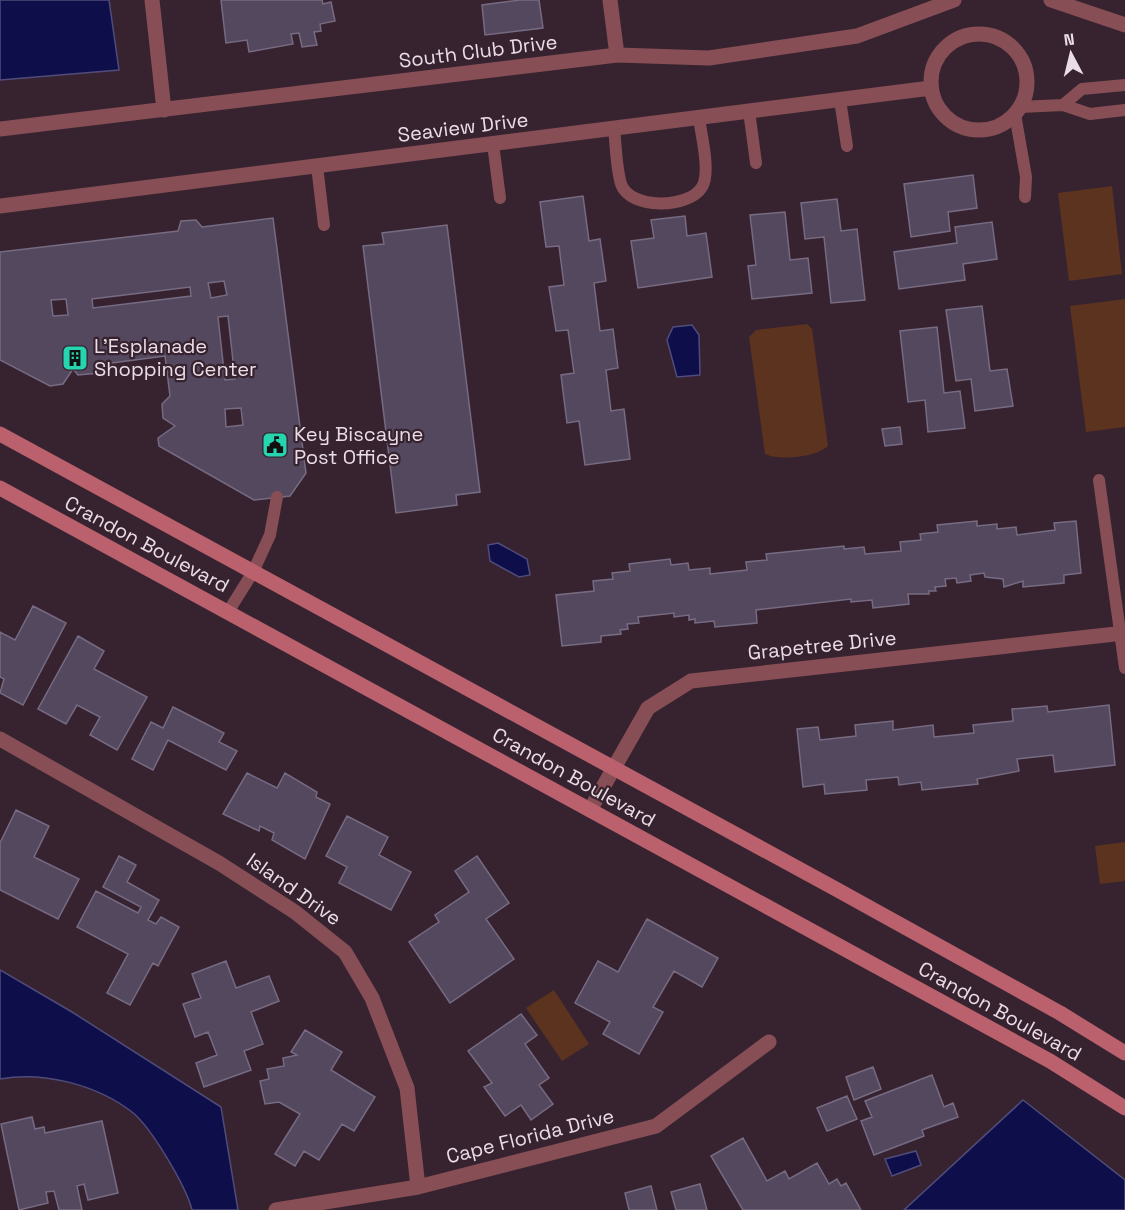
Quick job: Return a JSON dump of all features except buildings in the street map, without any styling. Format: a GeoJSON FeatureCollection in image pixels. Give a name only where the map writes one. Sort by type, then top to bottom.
{"type":"FeatureCollection","features":[{"type":"Feature","properties":{"kind":"main road","name":"Crandon Boulevard"},"geometry":{"type":"LineString","coordinates":[[0,434],[1040,1002],[1125,1053]]}},
{"type":"Feature","properties":{"kind":"main road","name":"Crandon Boulevard"},"geometry":{"type":"LineString","coordinates":[[0,488],[1050,1061],[1125,1108]]}},
{"type":"Feature","properties":{"kind":"street"},"geometry":{"type":"LineString","coordinates":[[152,0],[164,110]]}},
{"type":"Feature","properties":{"kind":"street"},"geometry":{"type":"LineString","coordinates":[[610,0],[617,55]]}},
{"type":"Feature","properties":{"kind":"street","name":"South Club Drive"},"geometry":{"type":"LineString","coordinates":[[0,129],[617,55],[709,58],[857,36],[954,0]]}},
{"type":"Feature","properties":{"kind":"street"},"geometry":{"type":"LineString","coordinates":[[1051,0],[1093,7],[1125,25]]}},
{"type":"Feature","properties":{"kind":"street"},"geometry":{"type":"LineString","coordinates":[[982,34],[996,37],[1009,44],[1025,67],[1026,94],[1017,110],[1003,123],[988,129],[972,129],[958,125],[945,116],[936,103],[932,88],[936,61],[950,45],[968,35],[982,34]]}},
{"type":"Feature","properties":{"kind":"street","name":"Seaview Drive"},"geometry":{"type":"LineString","coordinates":[[0,206],[932,88]]}},
{"type":"Feature","properties":{"kind":"street","name":"Grapetree Drive"},"geometry":{"type":"LineString","coordinates":[[590,810],[648,708],[691,681],[1123,634]]}},
{"type":"Feature","properties":{"kind":"street","name":"Island Drive"},"geometry":{"type":"LineString","coordinates":[[0,739],[219,863],[295,912],[345,952],[372,998],[407,1088],[418,1187]]}},
{"type":"Feature","properties":{"kind":"street","name":"Cape Florida Drive"},"geometry":{"type":"LineString","coordinates":[[276,1210],[418,1187],[656,1126],[769,1041]]}},
{"type":"Feature","properties":{"kind":"lane"},"geometry":{"type":"LineString","coordinates":[[1063,105],[1082,89],[1125,85]]}},
{"type":"Feature","properties":{"kind":"lane"},"geometry":{"type":"LineString","coordinates":[[840,100],[847,146]]}},
{"type":"Feature","properties":{"kind":"lane"},"geometry":{"type":"LineString","coordinates":[[1025,197],[1026,177],[1017,110],[1063,105],[1090,114],[1125,110]]}},
{"type":"Feature","properties":{"kind":"lane"},"geometry":{"type":"LineString","coordinates":[[749,111],[756,163]]}},
{"type":"Feature","properties":{"kind":"lane"},"geometry":{"type":"LineString","coordinates":[[614,128],[621,186],[630,195],[654,204],[685,201],[702,188],[706,173],[699,118]]}},
{"type":"Feature","properties":{"kind":"lane"},"geometry":{"type":"LineString","coordinates":[[493,144],[500,198]]}},
{"type":"Feature","properties":{"kind":"lane"},"geometry":{"type":"LineString","coordinates":[[317,166],[324,225]]}},
{"type":"Feature","properties":{"kind":"lane"},"geometry":{"type":"LineString","coordinates":[[1099,480],[1123,634],[1125,668]]}},
{"type":"Feature","properties":{"kind":"lane"},"geometry":{"type":"LineString","coordinates":[[228,612],[253,572],[270,535],[277,497]]}},
{"type":"Feature","properties":{"kind":"shaded area"},"geometry":{"type":"Polygon","coordinates":[[[0,0],[109,0],[119,70],[0,80],[0,0]]]}},
{"type":"Feature","properties":{"kind":"shaded area"},"geometry":{"type":"Polygon","coordinates":[[[1112,186],[1122,274],[1069,281],[1058,193],[1112,186]]]}},
{"type":"Feature","properties":{"kind":"shaded area"},"geometry":{"type":"Polygon","coordinates":[[[1125,299],[1125,427],[1086,432],[1070,306],[1125,299]]]}},
{"type":"Feature","properties":{"kind":"shaded area"},"geometry":{"type":"Polygon","coordinates":[[[807,324],[812,329],[828,446],[807,455],[771,456],[765,454],[749,337],[756,330],[807,324]]]}},
{"type":"Feature","properties":{"kind":"shaded area"},"geometry":{"type":"Polygon","coordinates":[[[692,325],[699,335],[700,375],[677,377],[667,340],[673,327],[692,325]]]}},
{"type":"Feature","properties":{"kind":"shaded area"},"geometry":{"type":"Polygon","coordinates":[[[498,543],[527,559],[530,575],[519,577],[490,561],[488,545],[498,543]]]}},
{"type":"Feature","properties":{"kind":"shaded area"},"geometry":{"type":"Polygon","coordinates":[[[1125,842],[1125,881],[1100,884],[1095,846],[1125,842]]]}},
{"type":"Feature","properties":{"kind":"shaded area"},"geometry":{"type":"Polygon","coordinates":[[[0,970],[72,1012],[221,1107],[238,1210],[192,1210],[183,1187],[149,1130],[132,1112],[103,1094],[69,1082],[52,1079],[17,1077],[0,1079],[0,970]]]}},
{"type":"Feature","properties":{"kind":"shaded area"},"geometry":{"type":"Polygon","coordinates":[[[554,990],[589,1044],[562,1061],[526,1008],[554,990]]]}},
{"type":"Feature","properties":{"kind":"shaded area"},"geometry":{"type":"Polygon","coordinates":[[[1023,1100],[1125,1180],[1125,1210],[904,1210],[1023,1100]]]}},
{"type":"Feature","properties":{"kind":"shaded area"},"geometry":{"type":"Polygon","coordinates":[[[916,1151],[921,1165],[892,1176],[885,1159],[916,1151]]]}},
{"type":"Feature","properties":{"kind":"place","name":"L'Esplanade Shopping Center"},"geometry":{"type":"Point","coordinates":[75,358]}},
{"type":"Feature","properties":{"kind":"place","name":"Key Biscayne Post Office"},"geometry":{"type":"Point","coordinates":[275,445]}}]}
